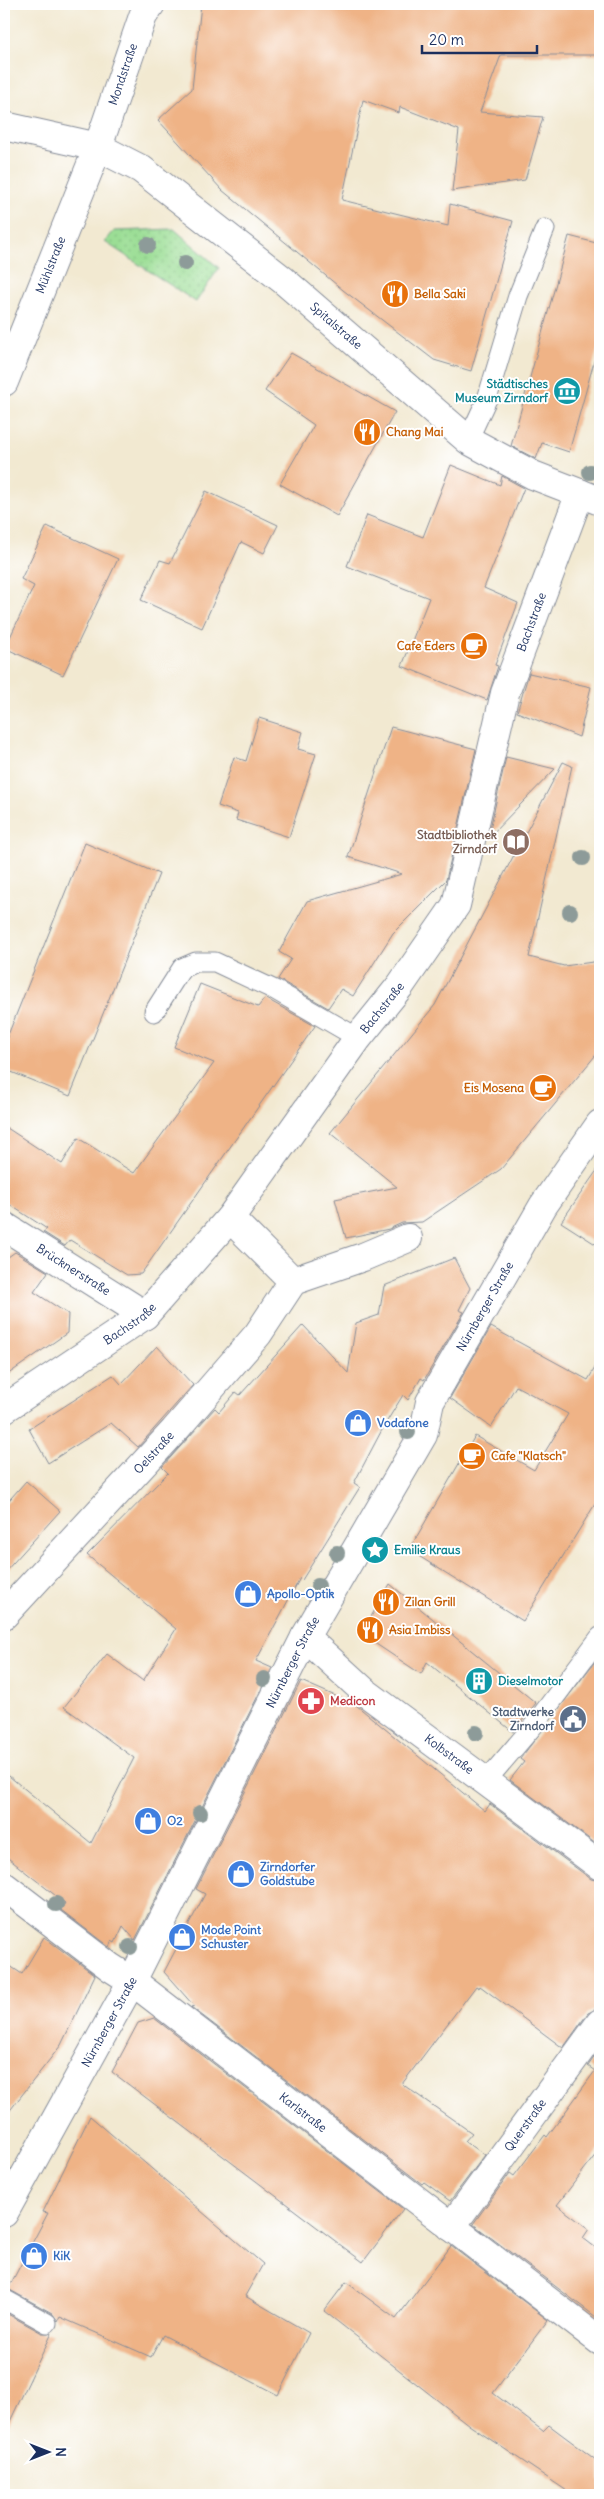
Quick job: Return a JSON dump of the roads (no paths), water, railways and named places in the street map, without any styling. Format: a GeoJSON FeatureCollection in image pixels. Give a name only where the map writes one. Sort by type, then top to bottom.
{"type":"FeatureCollection","features":[{"type":"Feature","properties":{"kind":"street","name":"Mondstraße"},"geometry":{"type":"LineString","coordinates":[[98,147],[141,8]]}},
{"type":"Feature","properties":{"kind":"street","name":"Spitalstraße"},"geometry":{"type":"LineString","coordinates":[[4,126],[98,147],[141,169],[283,280],[468,440],[533,475],[590,497]]}},
{"type":"Feature","properties":{"kind":"street","name":"Mühlstraße"},"geometry":{"type":"LineString","coordinates":[[4,382],[98,147]]}},
{"type":"Feature","properties":{"kind":"street","name":"Bachstraße"},"geometry":{"type":"LineString","coordinates":[[4,1409],[144,1315],[230,1218],[358,1038],[400,986],[456,904],[505,693],[590,497]]}},
{"type":"Feature","properties":{"kind":"street","name":"Nürnberger Straße"},"geometry":{"type":"LineString","coordinates":[[4,2213],[132,1981],[305,1637],[423,1435],[430,1402],[533,1223],[600,1124]]}},
{"type":"Feature","properties":{"kind":"street"},"geometry":{"type":"LineString","coordinates":[[230,1218],[293,1281],[363,1257],[408,1238]]}},
{"type":"Feature","properties":{"kind":"street","name":"Brücknerstraße"},"geometry":{"type":"LineString","coordinates":[[4,1226],[144,1315]]}},
{"type":"Feature","properties":{"kind":"street","name":"Oelstraße"},"geometry":{"type":"LineString","coordinates":[[4,1615],[174,1431],[258,1334],[293,1281]]}},
{"type":"Feature","properties":{"kind":"street","name":"Kolbstraße"},"geometry":{"type":"LineString","coordinates":[[305,1637],[365,1692],[600,1866]]}},
{"type":"Feature","properties":{"kind":"street","name":"Karlstraße"},"geometry":{"type":"LineString","coordinates":[[4,1886],[102,1962],[132,1981],[600,2341]]}},
{"type":"Feature","properties":{"kind":"street","name":"Querstraße"},"geometry":{"type":"LineString","coordinates":[[451,2227],[600,2023]]}},
{"type":"Feature","properties":{"kind":"lane"},"geometry":{"type":"LineString","coordinates":[[468,440],[487,400],[518,296],[544,229]]}},
{"type":"Feature","properties":{"kind":"lane"},"geometry":{"type":"LineString","coordinates":[[154,1012],[182,968],[196,962],[215,962],[275,990],[358,1038]]}},
{"type":"Feature","properties":{"kind":"lane"},"geometry":{"type":"LineString","coordinates":[[486,1781],[534,1725],[600,1637]]}},
{"type":"Feature","properties":{"kind":"lane"},"geometry":{"type":"LineString","coordinates":[[4,2299],[47,2323]]}},
{"type":"Feature","properties":{"kind":"place","name":"Bella Saki"},"geometry":{"type":"Point","coordinates":[395,294]}},
{"type":"Feature","properties":{"kind":"place","name":"Städtisches Museum Zirndorf"},"geometry":{"type":"Point","coordinates":[567,391]}},
{"type":"Feature","properties":{"kind":"place","name":"Chang Mai"},"geometry":{"type":"Point","coordinates":[367,432]}},
{"type":"Feature","properties":{"kind":"place","name":"Cafe Eders"},"geometry":{"type":"Point","coordinates":[474,646]}},
{"type":"Feature","properties":{"kind":"place","name":"Stadtbibliothek Zirndorf"},"geometry":{"type":"Point","coordinates":[516,842]}},
{"type":"Feature","properties":{"kind":"place","name":"Eis Mosena"},"geometry":{"type":"Point","coordinates":[543,1088]}},
{"type":"Feature","properties":{"kind":"place","name":"Vodafone"},"geometry":{"type":"Point","coordinates":[358,1423]}},
{"type":"Feature","properties":{"kind":"place","name":"Cafe \"Klatsch\""},"geometry":{"type":"Point","coordinates":[472,1456]}},
{"type":"Feature","properties":{"kind":"place","name":"Emilie Kraus"},"geometry":{"type":"Point","coordinates":[375,1550]}},
{"type":"Feature","properties":{"kind":"place","name":"Apollo-Optik"},"geometry":{"type":"Point","coordinates":[248,1594]}},
{"type":"Feature","properties":{"kind":"place","name":"Zilan Grill"},"geometry":{"type":"Point","coordinates":[386,1602]}},
{"type":"Feature","properties":{"kind":"place","name":"Asia Imbiss"},"geometry":{"type":"Point","coordinates":[370,1630]}},
{"type":"Feature","properties":{"kind":"place","name":"Dieselmotor"},"geometry":{"type":"Point","coordinates":[479,1681]}},
{"type":"Feature","properties":{"kind":"place","name":"Medicon"},"geometry":{"type":"Point","coordinates":[311,1701]}},
{"type":"Feature","properties":{"kind":"place","name":"Stadtwerke Zirndorf"},"geometry":{"type":"Point","coordinates":[573,1719]}},
{"type":"Feature","properties":{"kind":"place","name":"O2"},"geometry":{"type":"Point","coordinates":[148,1821]}},
{"type":"Feature","properties":{"kind":"place","name":"Zirndorfer Goldstube"},"geometry":{"type":"Point","coordinates":[241,1874]}},
{"type":"Feature","properties":{"kind":"place","name":"Mode Point Schuster"},"geometry":{"type":"Point","coordinates":[182,1937]}},
{"type":"Feature","properties":{"kind":"place","name":"KiK"},"geometry":{"type":"Point","coordinates":[34,2256]}}]}
